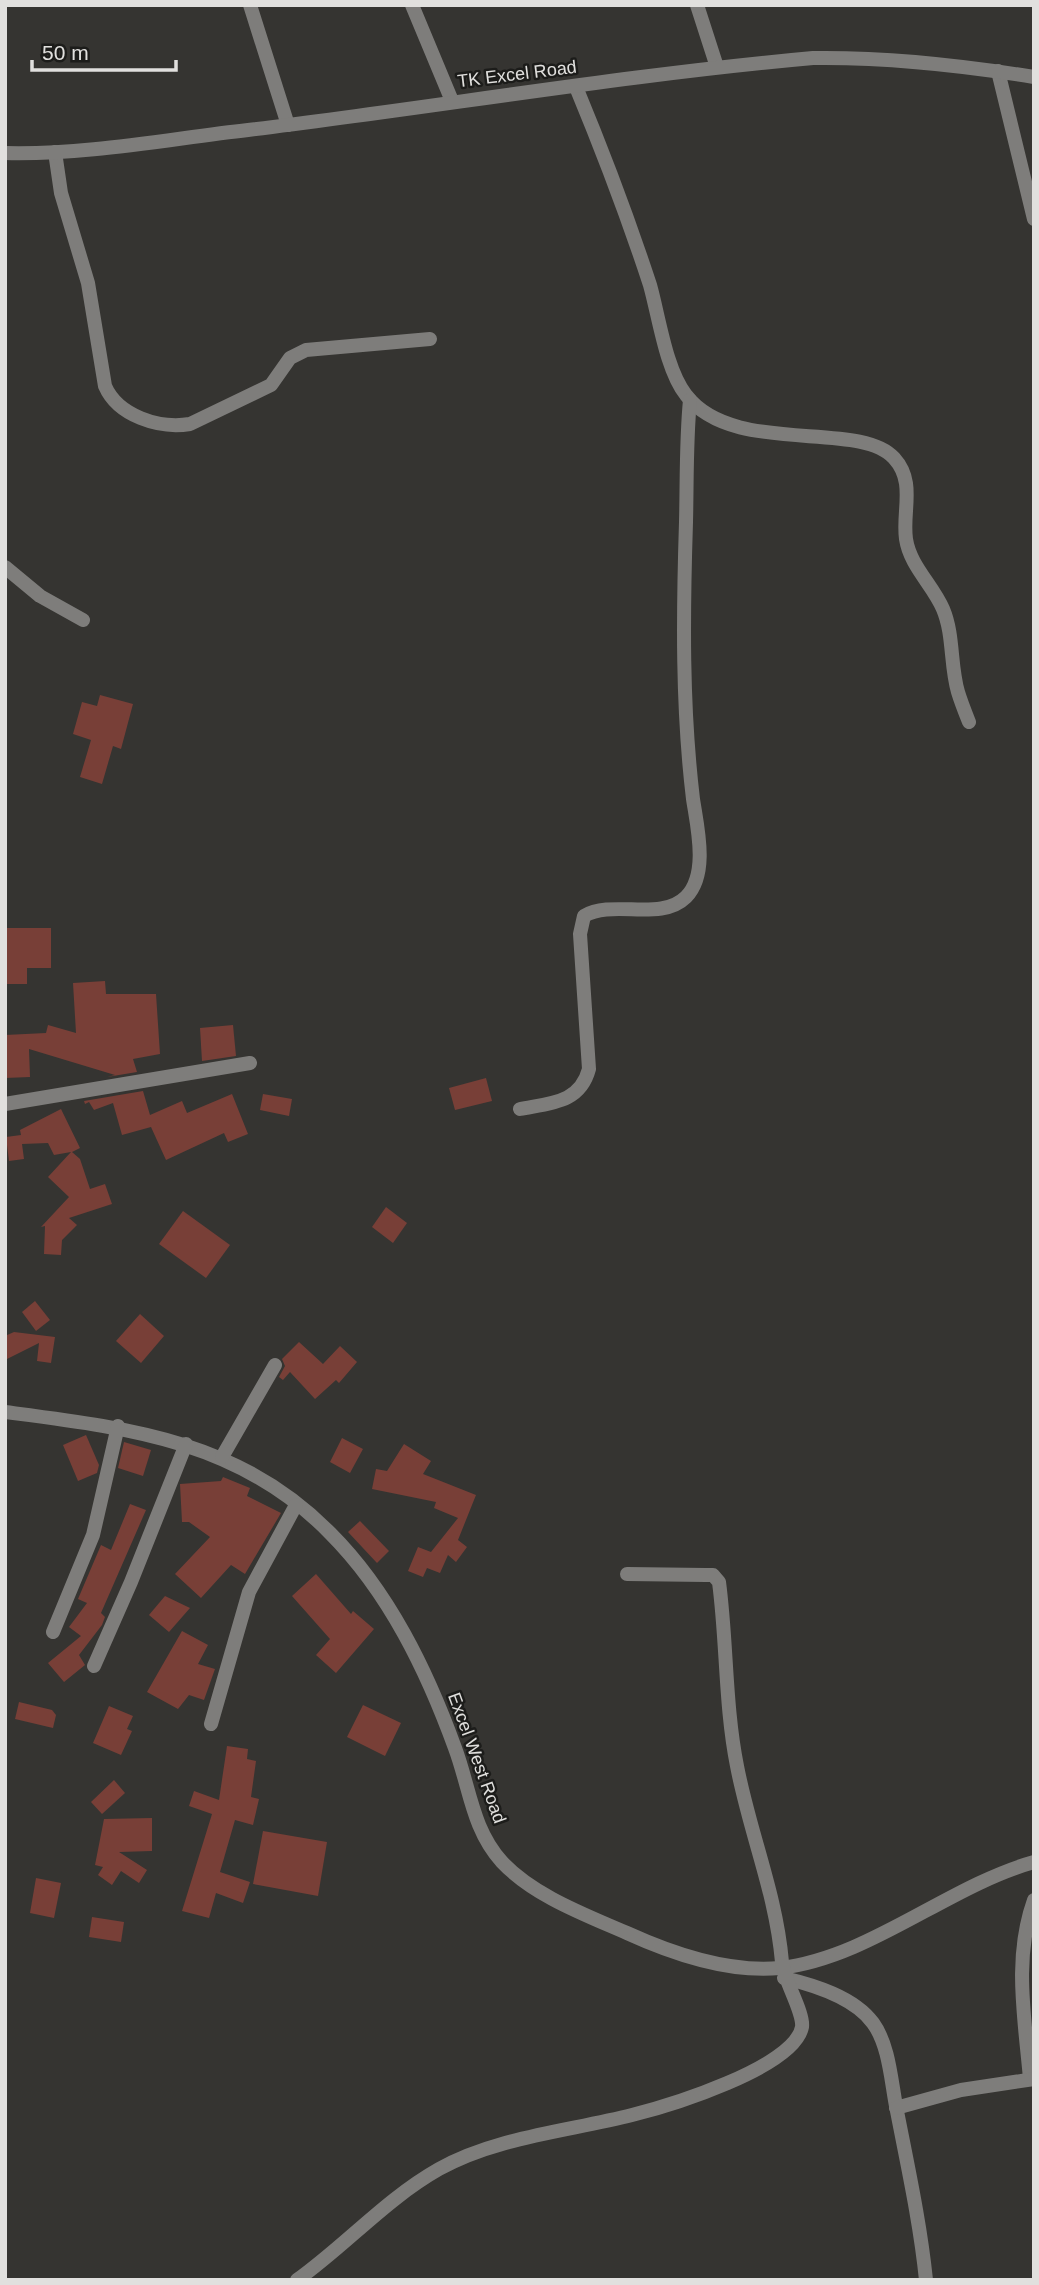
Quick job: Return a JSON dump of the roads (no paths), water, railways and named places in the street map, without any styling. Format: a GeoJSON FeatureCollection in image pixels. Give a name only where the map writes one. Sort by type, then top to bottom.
{"type":"FeatureCollection","features":[{"type":"Feature","properties":{"kind":"street"},"geometry":{"type":"LineString","coordinates":[[250,5],[288,125]]}},
{"type":"Feature","properties":{"kind":"street"},"geometry":{"type":"LineString","coordinates":[[412,5],[452,101]]}},
{"type":"Feature","properties":{"kind":"street"},"geometry":{"type":"LineString","coordinates":[[697,5],[717,67]]}},
{"type":"Feature","properties":{"kind":"street","name":"TK Excel Road"},"geometry":{"type":"LineString","coordinates":[[5,153],[55,152],[288,125],[717,67],[813,58],[938,62],[1034,77]]}},
{"type":"Feature","properties":{"kind":"street"},"geometry":{"type":"LineString","coordinates":[[998,71],[1034,219]]}},
{"type":"Feature","properties":{"kind":"street"},"geometry":{"type":"LineString","coordinates":[[576,87],[612,176],[679,384],[690,400],[700,410],[725,423],[751,430],[856,442],[882,450],[895,459],[907,490],[908,546],[915,563],[944,611],[957,691],[969,722]]}},
{"type":"Feature","properties":{"kind":"street"},"geometry":{"type":"LineString","coordinates":[[55,152],[61,193],[88,283],[105,386],[111,399],[140,418],[177,425],[190,424],[271,385],[290,358],[306,350],[430,339]]}},
{"type":"Feature","properties":{"kind":"street"},"geometry":{"type":"LineString","coordinates":[[520,1109],[575,1096],[585,1083],[589,1069],[580,933],[584,916],[598,910],[673,904],[688,895],[697,873],[698,841],[686,739],[684,663],[690,400]]}},
{"type":"Feature","properties":{"kind":"street"},"geometry":{"type":"LineString","coordinates":[[5,567],[40,596],[83,620]]}},
{"type":"Feature","properties":{"kind":"street"},"geometry":{"type":"LineString","coordinates":[[5,1104],[250,1063]]}},
{"type":"Feature","properties":{"kind":"street"},"geometry":{"type":"LineString","coordinates":[[222,1457],[275,1365]]}},
{"type":"Feature","properties":{"kind":"street","name":"Excel West Road"},"geometry":{"type":"LineString","coordinates":[[5,1412],[118,1426],[186,1444],[222,1457],[254,1473],[296,1506],[337,1541],[407,1638],[449,1730],[477,1822],[503,1862],[518,1876],[571,1908],[655,1946],[698,1959],[783,1973],[850,1947],[976,1884],[1034,1862]]}},
{"type":"Feature","properties":{"kind":"street"},"geometry":{"type":"LineString","coordinates":[[52,1632],[93,1535],[118,1426]]}},
{"type":"Feature","properties":{"kind":"street"},"geometry":{"type":"LineString","coordinates":[[94,1666],[186,1444]]}},
{"type":"Feature","properties":{"kind":"street"},"geometry":{"type":"LineString","coordinates":[[211,1724],[249,1592],[296,1506]]}},
{"type":"Feature","properties":{"kind":"street"},"geometry":{"type":"LineString","coordinates":[[297,2280],[352,2238],[392,2200],[460,2158],[681,2101],[780,2055],[802,2026],[783,1973],[778,1920],[737,1765],[719,1582],[713,1576],[706,1575],[627,1574]]}},
{"type":"Feature","properties":{"kind":"street"},"geometry":{"type":"LineString","coordinates":[[896,2108],[961,2090],[1032,2079],[1020,1961],[1023,1937],[1034,1900]]}},
{"type":"Feature","properties":{"kind":"street"},"geometry":{"type":"LineString","coordinates":[[783,1973],[850,2003],[873,2023],[886,2055],[926,2280]]}}]}
